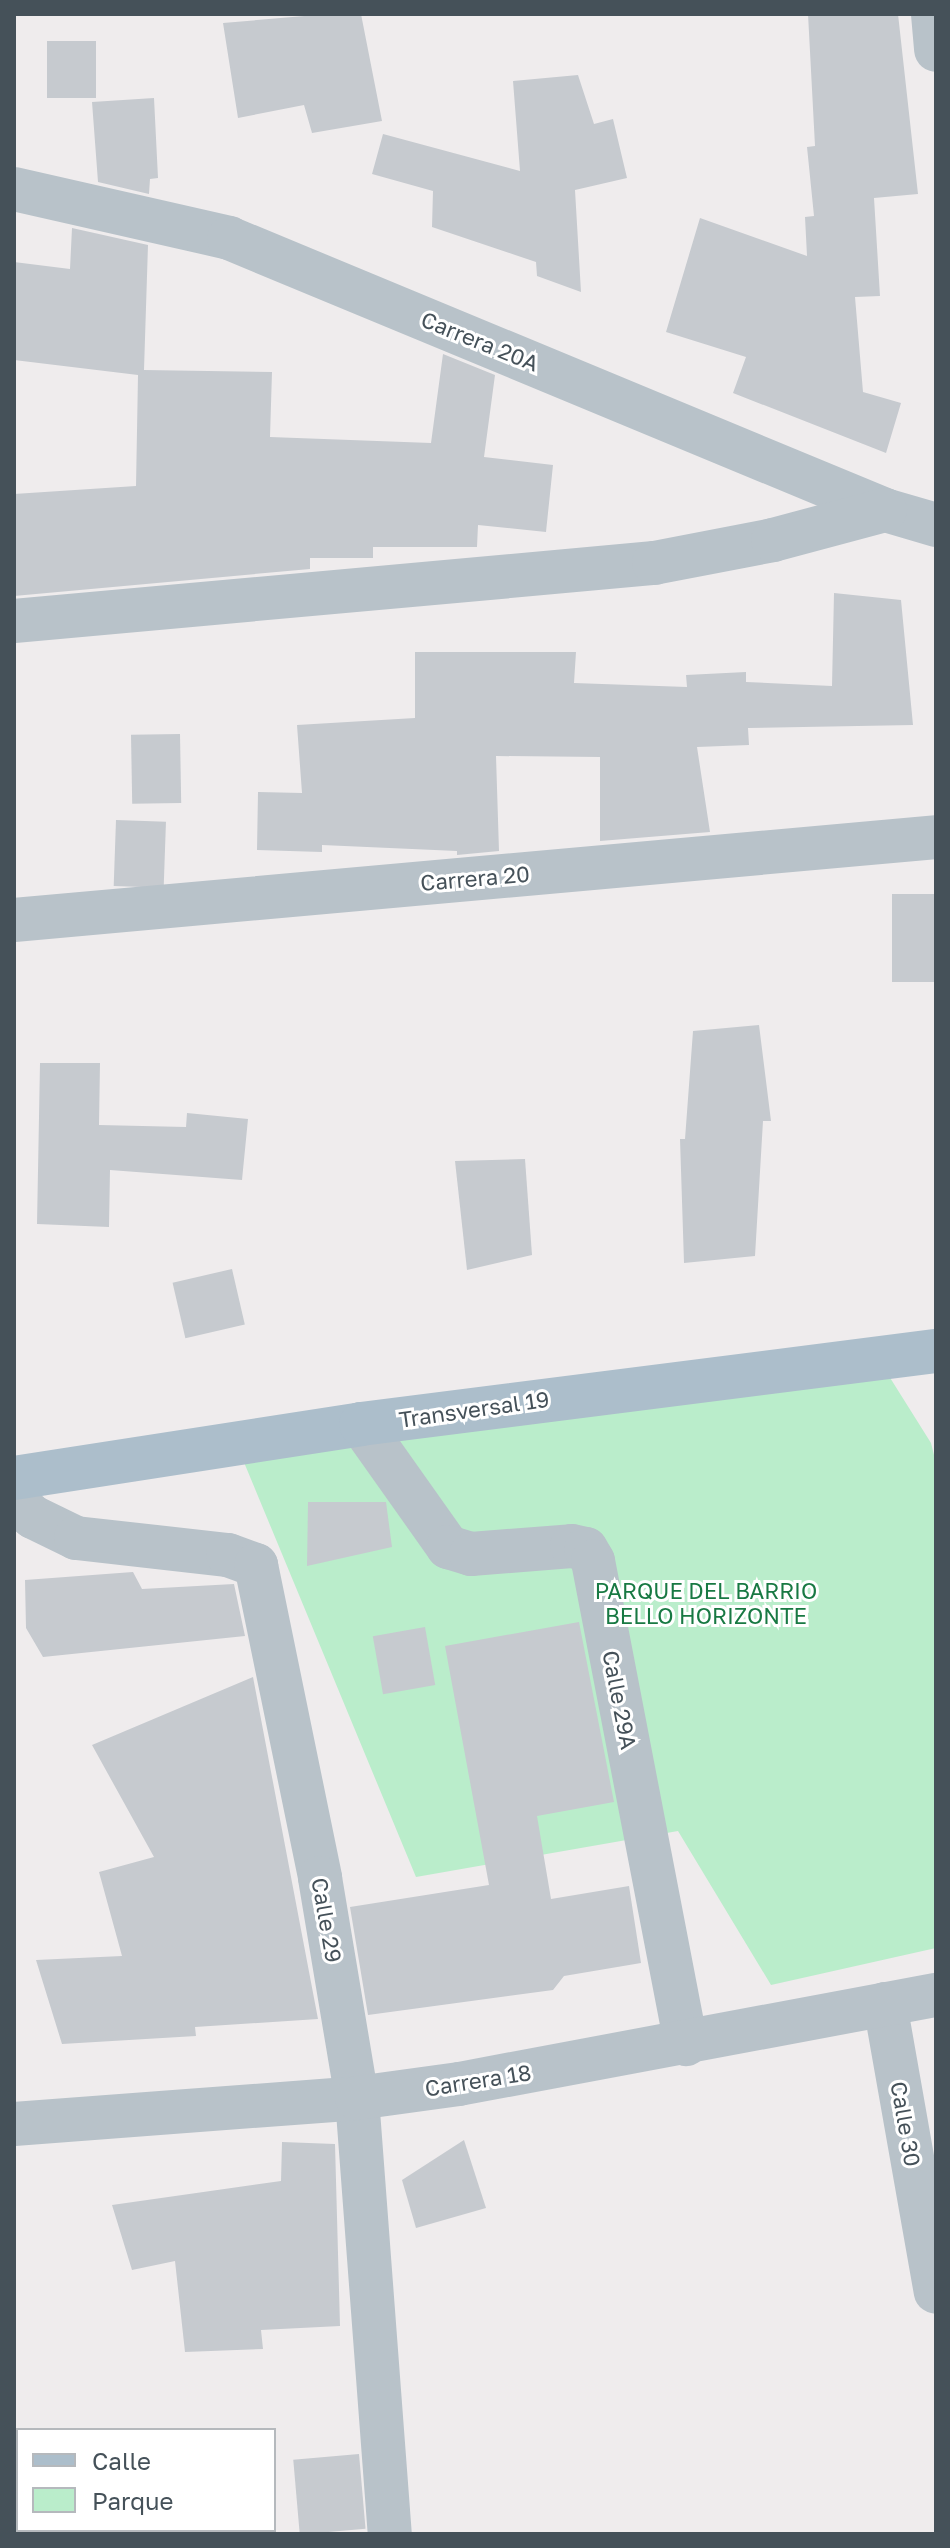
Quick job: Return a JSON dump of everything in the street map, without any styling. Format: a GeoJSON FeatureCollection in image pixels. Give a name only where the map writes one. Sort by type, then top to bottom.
{"type":"FeatureCollection","features":[{"type":"Feature","properties":{"kind":"main road","name":"Transversal 19"},"geometry":{"type":"LineString","coordinates":[[14,1478],[361,1424],[936,1351]]}},
{"type":"Feature","properties":{"kind":"street"},"geometry":{"type":"LineString","coordinates":[[933,14],[936,50]]}},
{"type":"Feature","properties":{"kind":"street","name":"Carrera 20A"},"geometry":{"type":"LineString","coordinates":[[14,189],[229,238],[885,510],[936,525]]}},
{"type":"Feature","properties":{"kind":"street"},"geometry":{"type":"LineString","coordinates":[[14,621],[654,563],[773,540],[885,510]]}},
{"type":"Feature","properties":{"kind":"street","name":"Carrera 20"},"geometry":{"type":"LineString","coordinates":[[14,920],[936,837]]}},
{"type":"Feature","properties":{"kind":"street","name":"Calle 29A"},"geometry":{"type":"LineString","coordinates":[[361,1424],[448,1547],[471,1554],[572,1546],[586,1549],[593,1561],[686,2044]]}},
{"type":"Feature","properties":{"kind":"street","name":"Calle 29"},"geometry":{"type":"LineString","coordinates":[[14,1500],[33,1517],[76,1538],[228,1555],[256,1565],[320,1878],[357,2098],[390,2534]]}},
{"type":"Feature","properties":{"kind":"street","name":"Carrera 18"},"geometry":{"type":"LineString","coordinates":[[14,2124],[357,2098],[686,2044],[936,1995]]}},
{"type":"Feature","properties":{"kind":"street","name":"Calle 30"},"geometry":{"type":"LineString","coordinates":[[885,2004],[936,2292]]}},
{"type":"Feature","properties":{"kind":"green space","name":"PARQUE DEL BARRIO BELLO HORIZONTE"},"geometry":{"type":"Polygon","coordinates":[[[872,1349],[931,1443],[936,1463],[936,1948],[771,1985],[678,1831],[416,1877],[231,1431],[872,1349]]]}},
{"type":"Feature","properties":{"kind":"building"},"geometry":{"type":"Polygon","coordinates":[[[361,14],[382,121],[312,133],[304,105],[238,118],[223,23],[361,14]]]}},
{"type":"Feature","properties":{"kind":"building"},"geometry":{"type":"Polygon","coordinates":[[[808,14],[898,14],[918,194],[874,198],[880,296],[855,297],[863,392],[901,403],[886,453],[733,393],[746,357],[666,332],[700,218],[807,256],[805,217],[814,216],[807,147],[815,146],[808,14]]]}},
{"type":"Feature","properties":{"kind":"building"},"geometry":{"type":"Polygon","coordinates":[[[47,41],[96,41],[96,98],[47,98],[47,41]]]}},
{"type":"Feature","properties":{"kind":"building"},"geometry":{"type":"Polygon","coordinates":[[[578,75],[594,124],[613,119],[627,178],[575,190],[581,292],[537,276],[536,262],[432,227],[433,191],[372,174],[383,134],[520,171],[513,81],[578,75]]]}},
{"type":"Feature","properties":{"kind":"building"},"geometry":{"type":"Polygon","coordinates":[[[154,98],[158,178],[150,179],[149,194],[98,182],[92,102],[154,98]]]}},
{"type":"Feature","properties":{"kind":"building"},"geometry":{"type":"Polygon","coordinates":[[[72,228],[148,245],[144,370],[272,372],[270,437],[431,443],[443,354],[495,375],[484,457],[553,465],[546,532],[478,525],[477,547],[373,547],[373,558],[310,558],[310,569],[14,596],[14,494],[136,486],[138,375],[14,360],[14,262],[70,269],[72,228]]]}},
{"type":"Feature","properties":{"kind":"building"},"geometry":{"type":"Polygon","coordinates":[[[834,593],[901,600],[913,725],[748,728],[749,745],[697,747],[710,832],[600,841],[600,757],[496,756],[499,851],[457,855],[457,851],[322,845],[322,852],[257,850],[258,792],[302,793],[297,725],[415,718],[415,652],[576,652],[574,683],[687,687],[686,675],[746,672],[746,682],[832,686],[834,593]]]}},
{"type":"Feature","properties":{"kind":"building"},"geometry":{"type":"Polygon","coordinates":[[[180,734],[181,803],[132,804],[131,735],[180,734]]]}},
{"type":"Feature","properties":{"kind":"building"},"geometry":{"type":"Polygon","coordinates":[[[116,820],[166,822],[164,888],[114,886],[116,820]]]}},
{"type":"Feature","properties":{"kind":"building"},"geometry":{"type":"Polygon","coordinates":[[[892,894],[936,894],[936,982],[892,982],[892,894]]]}},
{"type":"Feature","properties":{"kind":"building"},"geometry":{"type":"Polygon","coordinates":[[[759,1025],[771,1121],[763,1121],[755,1256],[684,1263],[680,1139],[685,1139],[693,1031],[759,1025]]]}},
{"type":"Feature","properties":{"kind":"building"},"geometry":{"type":"Polygon","coordinates":[[[40,1063],[100,1063],[99,1125],[186,1127],[187,1113],[248,1119],[242,1180],[110,1170],[109,1227],[37,1224],[40,1063]]]}},
{"type":"Feature","properties":{"kind":"building"},"geometry":{"type":"Polygon","coordinates":[[[525,1159],[532,1255],[467,1270],[455,1161],[525,1159]]]}},
{"type":"Feature","properties":{"kind":"building"},"geometry":{"type":"Polygon","coordinates":[[[232,1269],[245,1325],[185,1338],[173,1283],[232,1269]]]}},
{"type":"Feature","properties":{"kind":"building"},"geometry":{"type":"Polygon","coordinates":[[[308,1502],[386,1502],[392,1547],[307,1566],[308,1502]]]}},
{"type":"Feature","properties":{"kind":"building"},"geometry":{"type":"Polygon","coordinates":[[[133,1572],[142,1589],[234,1584],[245,1636],[43,1657],[26,1628],[25,1580],[133,1572]]]}},
{"type":"Feature","properties":{"kind":"building"},"geometry":{"type":"Polygon","coordinates":[[[579,1622],[614,1802],[537,1816],[551,1899],[629,1886],[641,1963],[564,1976],[553,1990],[368,2015],[350,1907],[489,1885],[445,1646],[579,1622]]]}},
{"type":"Feature","properties":{"kind":"building"},"geometry":{"type":"Polygon","coordinates":[[[425,1627],[435,1685],[383,1694],[373,1636],[425,1627]]]}},
{"type":"Feature","properties":{"kind":"building"},"geometry":{"type":"Polygon","coordinates":[[[253,1677],[318,2019],[195,2027],[196,2036],[62,2044],[36,1960],[122,1956],[99,1872],[154,1857],[92,1745],[253,1677]]]}},
{"type":"Feature","properties":{"kind":"building"},"geometry":{"type":"Polygon","coordinates":[[[464,2140],[486,2208],[416,2228],[402,2180],[464,2140]]]}},
{"type":"Feature","properties":{"kind":"building"},"geometry":{"type":"Polygon","coordinates":[[[282,2142],[335,2144],[340,2326],[261,2330],[263,2349],[185,2352],[175,2261],[132,2270],[112,2205],[281,2181],[282,2142]]]}},
{"type":"Feature","properties":{"kind":"building"},"geometry":{"type":"Polygon","coordinates":[[[359,2454],[366,2529],[300,2534],[293,2460],[359,2454]]]}}]}
